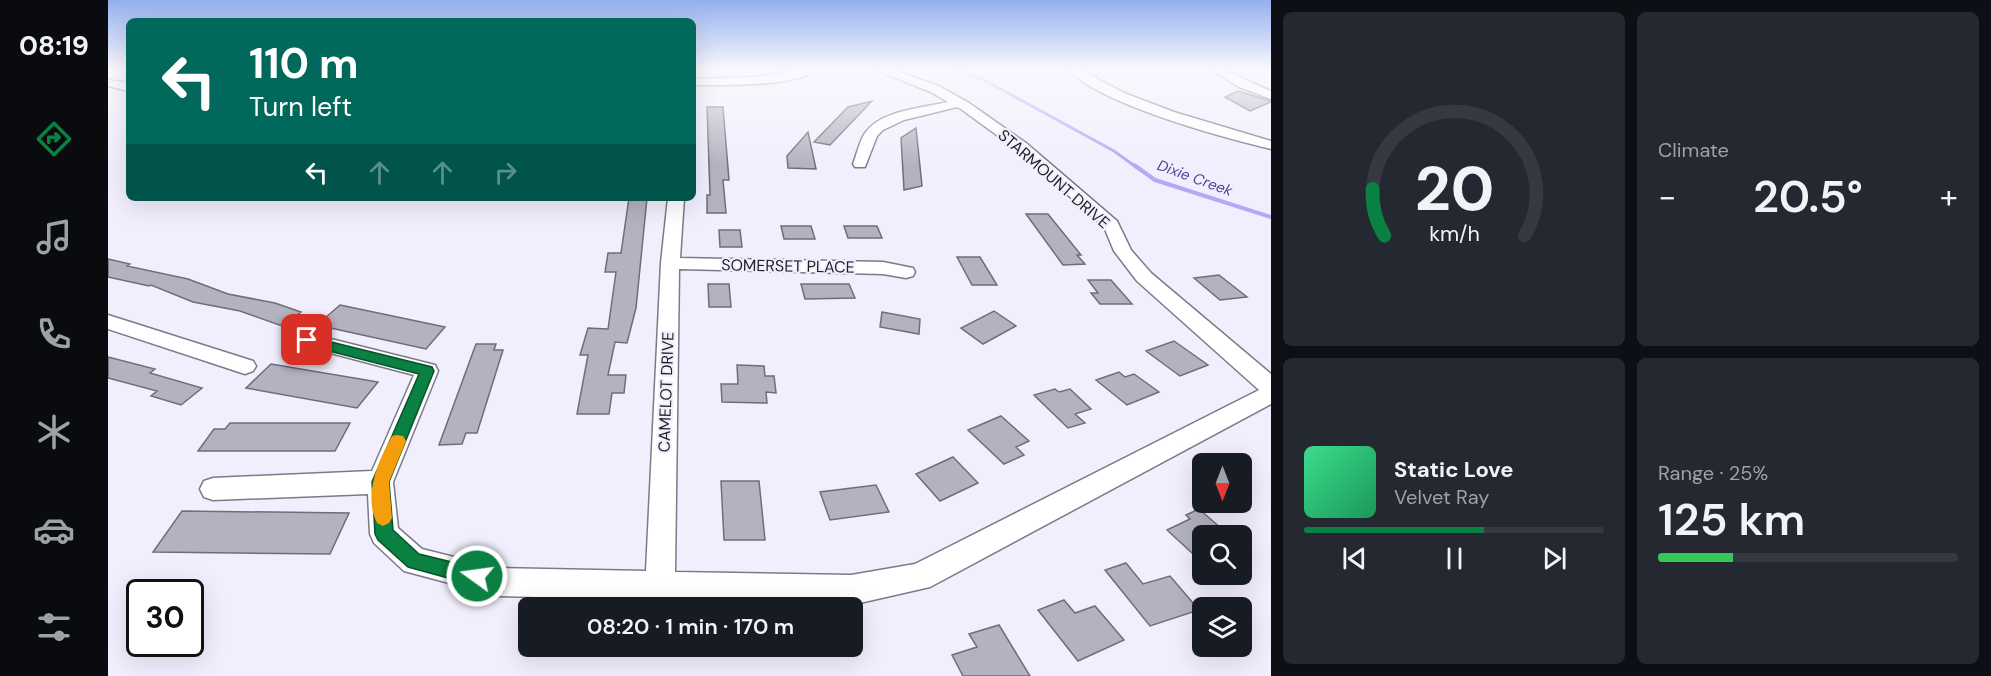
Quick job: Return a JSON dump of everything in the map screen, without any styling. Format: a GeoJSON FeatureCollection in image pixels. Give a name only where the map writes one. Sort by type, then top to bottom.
{"type":"FeatureCollection","features":[{"type":"Feature","properties":{"kind":"street"},"geometry":{"type":"LineString","coordinates":[[1135,102],[1184,120],[1271,145]]}},
{"type":"Feature","properties":{"kind":"street"},"geometry":{"type":"LineString","coordinates":[[860,164],[873,132],[902,116],[958,103]]}},
{"type":"Feature","properties":{"kind":"street","name":"STARMOUNT DRIVE"},"geometry":{"type":"LineString","coordinates":[[958,103],[1021,146],[1111,225],[1123,251],[1144,277],[1271,387]]}},
{"type":"Feature","properties":{"kind":"street","name":"CAMELOT DRIVE"},"geometry":{"type":"LineString","coordinates":[[660,587],[670,263],[676,201]]}},
{"type":"Feature","properties":{"kind":"street","name":"SOMERSET PLACE"},"geometry":{"type":"LineString","coordinates":[[670,263],[884,268],[906,272]]}},
{"type":"Feature","properties":{"kind":"street"},"geometry":{"type":"LineString","coordinates":[[108,322],[244,366]]}},
{"type":"Feature","properties":{"kind":"street"},"geometry":{"type":"LineString","coordinates":[[307,340],[427,371],[380,482],[384,534],[414,561],[498,582],[851,590],[920,578],[1271,394]]}},
{"type":"Feature","properties":{"kind":"street"},"geometry":{"type":"LineString","coordinates":[[213,489],[380,482]]}},
{"type":"Feature","properties":{"kind":"building"},"geometry":{"type":"Polygon","coordinates":[[[871,102],[830,145],[814,142],[848,107],[871,102]]]}},
{"type":"Feature","properties":{"kind":"building"},"geometry":{"type":"Polygon","coordinates":[[[1233,102],[1271,102],[1271,102],[1250,111],[1233,102]]]}},
{"type":"Feature","properties":{"kind":"building"},"geometry":{"type":"Polygon","coordinates":[[[707,107],[723,107],[729,180],[723,180],[726,213],[707,213],[707,195],[710,195],[707,107]]]}},
{"type":"Feature","properties":{"kind":"building"},"geometry":{"type":"Polygon","coordinates":[[[916,128],[922,186],[904,190],[901,138],[916,128]]]}},
{"type":"Feature","properties":{"kind":"building"},"geometry":{"type":"Polygon","coordinates":[[[808,132],[816,169],[788,168],[787,156],[808,132]]]}},
{"type":"Feature","properties":{"kind":"building"},"geometry":{"type":"Polygon","coordinates":[[[629,201],[647,201],[636,308],[627,343],[615,342],[608,375],[626,375],[624,393],[612,393],[609,414],[577,414],[588,355],[580,355],[588,328],[608,329],[616,272],[605,272],[608,253],[621,253],[629,201]]]}},
{"type":"Feature","properties":{"kind":"building"},"geometry":{"type":"Polygon","coordinates":[[[1026,214],[1048,214],[1081,255],[1077,255],[1085,264],[1063,265],[1026,214]]]}},
{"type":"Feature","properties":{"kind":"building"},"geometry":{"type":"Polygon","coordinates":[[[781,226],[811,226],[815,239],[784,239],[781,226]]]}},
{"type":"Feature","properties":{"kind":"building"},"geometry":{"type":"Polygon","coordinates":[[[844,226],[877,226],[882,238],[848,238],[844,226]]]}},
{"type":"Feature","properties":{"kind":"building"},"geometry":{"type":"Polygon","coordinates":[[[719,230],[740,230],[742,247],[720,247],[719,230]]]}},
{"type":"Feature","properties":{"kind":"building"},"geometry":{"type":"Polygon","coordinates":[[[957,257],[980,257],[997,285],[972,285],[957,257]]]}},
{"type":"Feature","properties":{"kind":"building"},"geometry":{"type":"Polygon","coordinates":[[[108,259],[130,264],[127,266],[188,279],[228,294],[275,303],[301,312],[282,326],[240,311],[193,302],[151,285],[108,277],[108,259]]]}},
{"type":"Feature","properties":{"kind":"building"},"geometry":{"type":"Polygon","coordinates":[[[1219,275],[1247,297],[1220,300],[1194,278],[1219,275]]]}},
{"type":"Feature","properties":{"kind":"building"},"geometry":{"type":"Polygon","coordinates":[[[1088,280],[1111,280],[1132,304],[1100,304],[1091,293],[1098,293],[1088,280]]]}},
{"type":"Feature","properties":{"kind":"building"},"geometry":{"type":"Polygon","coordinates":[[[708,284],[729,284],[731,307],[709,307],[708,284]]]}},
{"type":"Feature","properties":{"kind":"building"},"geometry":{"type":"Polygon","coordinates":[[[801,284],[849,284],[855,298],[805,299],[801,284]]]}},
{"type":"Feature","properties":{"kind":"building"},"geometry":{"type":"Polygon","coordinates":[[[340,305],[445,327],[426,349],[317,325],[340,305]]]}},
{"type":"Feature","properties":{"kind":"building"},"geometry":{"type":"Polygon","coordinates":[[[994,311],[1016,326],[983,344],[961,328],[994,311]]]}},
{"type":"Feature","properties":{"kind":"building"},"geometry":{"type":"Polygon","coordinates":[[[882,312],[920,319],[919,334],[880,327],[882,312]]]}},
{"type":"Feature","properties":{"kind":"building"},"geometry":{"type":"Polygon","coordinates":[[[1174,341],[1208,365],[1180,376],[1146,351],[1174,341]]]}},
{"type":"Feature","properties":{"kind":"building"},"geometry":{"type":"Polygon","coordinates":[[[476,344],[496,344],[494,350],[503,350],[477,433],[466,433],[462,444],[439,445],[476,344]]]}},
{"type":"Feature","properties":{"kind":"building"},"geometry":{"type":"Polygon","coordinates":[[[108,357],[155,369],[150,373],[202,388],[181,405],[151,396],[157,391],[108,378],[108,357]]]}},
{"type":"Feature","properties":{"kind":"building"},"geometry":{"type":"Polygon","coordinates":[[[271,364],[378,382],[357,408],[246,388],[271,364]]]}},
{"type":"Feature","properties":{"kind":"building"},"geometry":{"type":"Polygon","coordinates":[[[737,365],[764,366],[765,376],[774,376],[776,393],[766,392],[767,403],[722,402],[721,384],[738,384],[737,365]]]}},
{"type":"Feature","properties":{"kind":"building"},"geometry":{"type":"Polygon","coordinates":[[[1119,372],[1125,377],[1134,374],[1159,392],[1127,405],[1096,380],[1119,372]]]}},
{"type":"Feature","properties":{"kind":"building"},"geometry":{"type":"Polygon","coordinates":[[[1055,389],[1059,392],[1070,389],[1091,409],[1075,414],[1085,423],[1068,428],[1034,395],[1055,389]]]}},
{"type":"Feature","properties":{"kind":"building"},"geometry":{"type":"Polygon","coordinates":[[[1001,416],[1029,441],[1016,447],[1024,455],[1004,464],[968,430],[1001,416]]]}},
{"type":"Feature","properties":{"kind":"building"},"geometry":{"type":"Polygon","coordinates":[[[230,423],[350,423],[335,451],[198,451],[214,429],[225,429],[230,423]]]}},
{"type":"Feature","properties":{"kind":"building"},"geometry":{"type":"Polygon","coordinates":[[[953,457],[978,483],[940,501],[916,474],[953,457]]]}},
{"type":"Feature","properties":{"kind":"building"},"geometry":{"type":"Polygon","coordinates":[[[721,481],[759,481],[765,540],[724,540],[721,481]]]}},
{"type":"Feature","properties":{"kind":"building"},"geometry":{"type":"Polygon","coordinates":[[[876,485],[889,512],[830,520],[820,492],[876,485]]]}},
{"type":"Feature","properties":{"kind":"building"},"geometry":{"type":"Polygon","coordinates":[[[182,511],[349,513],[330,554],[153,552],[182,511]]]}},
{"type":"Feature","properties":{"kind":"building"},"geometry":{"type":"Polygon","coordinates":[[[1192,512],[1204,513],[1217,525],[1192,525],[1192,553],[1167,530],[1190,519],[1186,515],[1192,512]]]}},
{"type":"Feature","properties":{"kind":"building"},"geometry":{"type":"Polygon","coordinates":[[[1126,563],[1143,584],[1170,576],[1192,602],[1192,612],[1150,626],[1105,570],[1126,563]]]}},
{"type":"Feature","properties":{"kind":"building"},"geometry":{"type":"Polygon","coordinates":[[[1064,600],[1075,613],[1095,606],[1124,640],[1078,661],[1038,610],[1064,600]]]}},
{"type":"Feature","properties":{"kind":"building"},"geometry":{"type":"Polygon","coordinates":[[[999,625],[1030,676],[963,676],[952,655],[977,647],[969,634],[999,625]]]}},
{"type":"Feature","properties":{"kind":"waterway","name":"Dixie Creek"},"geometry":{"type":"LineString","coordinates":[[1024,102],[1114,151],[1136,167]]}},
{"type":"Feature","properties":{"kind":"waterway","name":"Dixie Creek"},"geometry":{"type":"LineString","coordinates":[[1134,165],[1155,180],[1271,217]]}},
{"type":"Feature","properties":{"kind":"slow traffic"},"geometry":{"type":"LineString","coordinates":[[383,518],[380,482],[397,441]]}},
{"type":"Feature","properties":{"kind":"route"},"geometry":{"type":"LineString","coordinates":[[307,340],[427,371],[380,482],[384,534],[414,561],[477,576]]}}]}
